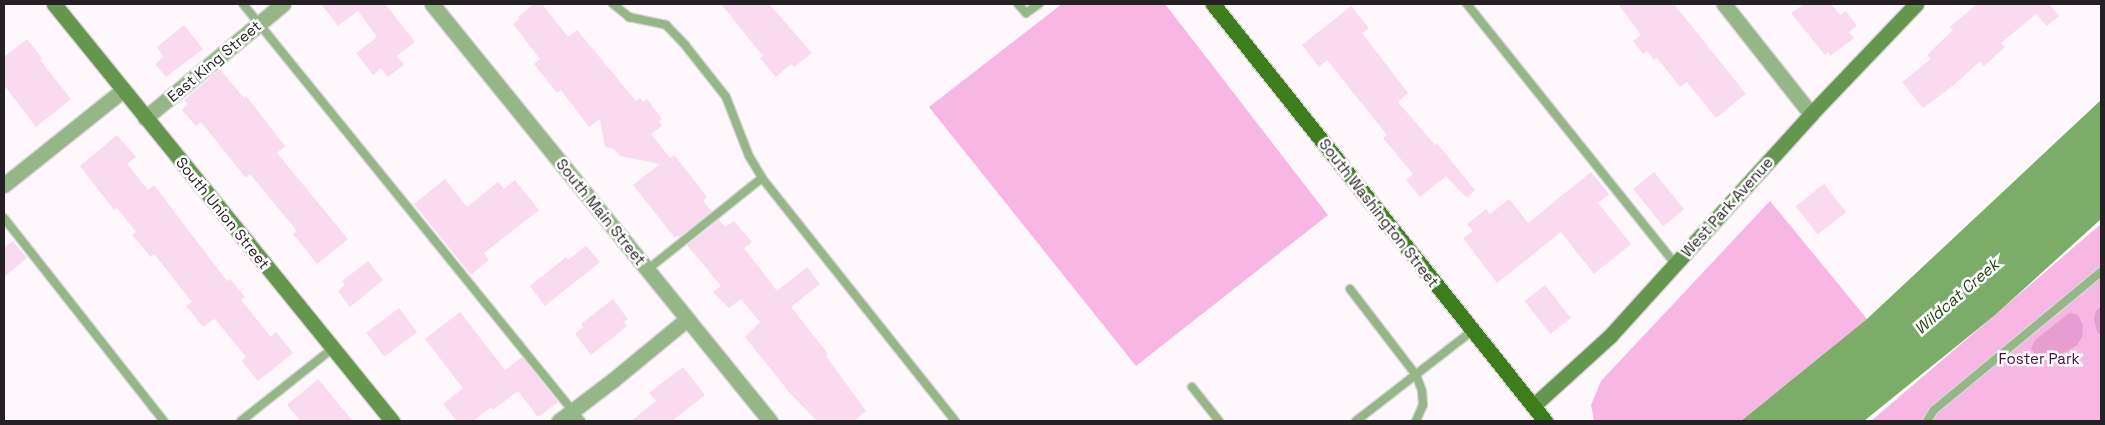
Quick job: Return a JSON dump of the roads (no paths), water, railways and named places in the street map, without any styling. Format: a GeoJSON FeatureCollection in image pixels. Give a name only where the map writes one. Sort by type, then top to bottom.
{"type":"FeatureCollection","features":[{"type":"Feature","properties":{"kind":"main road","name":"South Union Street"},"geometry":{"type":"LineString","coordinates":[[54,4],[392,421]]}},
{"type":"Feature","properties":{"kind":"main road","name":"South Washington Street"},"geometry":{"type":"LineString","coordinates":[[1213,4],[1545,421]]}},
{"type":"Feature","properties":{"kind":"main road","name":"West Park Avenue"},"geometry":{"type":"LineString","coordinates":[[1533,406],[1610,336],[1811,114],[1916,4]]}},
{"type":"Feature","properties":{"kind":"street","name":"East King Street"},"geometry":{"type":"LineString","coordinates":[[145,118],[283,4]]}},
{"type":"Feature","properties":{"kind":"street","name":"South Main Street"},"geometry":{"type":"LineString","coordinates":[[432,4],[770,421]]}},
{"type":"Feature","properties":{"kind":"street"},"geometry":{"type":"LineString","coordinates":[[1724,4],[1811,114]]}},
{"type":"Feature","properties":{"kind":"street"},"geometry":{"type":"LineString","coordinates":[[4,185],[123,90]]}},
{"type":"Feature","properties":{"kind":"street"},"geometry":{"type":"LineString","coordinates":[[559,421],[577,416],[613,380],[687,319]]}},
{"type":"Feature","properties":{"kind":"lane"},"geometry":{"type":"LineString","coordinates":[[242,4],[577,416]]}},
{"type":"Feature","properties":{"kind":"lane"},"geometry":{"type":"LineString","coordinates":[[613,4],[629,17],[666,25],[685,45],[726,97],[745,148],[762,178],[955,421]]}},
{"type":"Feature","properties":{"kind":"lane"},"geometry":{"type":"LineString","coordinates":[[1018,4],[1026,13],[1039,4]]}},
{"type":"Feature","properties":{"kind":"lane"},"geometry":{"type":"LineString","coordinates":[[1467,4],[1675,264]]}},
{"type":"Feature","properties":{"kind":"lane"},"geometry":{"type":"LineString","coordinates":[[648,270],[762,178]]}},
{"type":"Feature","properties":{"kind":"lane"},"geometry":{"type":"LineString","coordinates":[[4,218],[164,421]]}},
{"type":"Feature","properties":{"kind":"lane"},"geometry":{"type":"LineString","coordinates":[[1927,421],[1934,410],[2101,272]]}},
{"type":"Feature","properties":{"kind":"lane"},"geometry":{"type":"LineString","coordinates":[[1350,289],[1416,375],[1422,391],[1423,405],[1416,421]]}},
{"type":"Feature","properties":{"kind":"lane"},"geometry":{"type":"LineString","coordinates":[[1356,421],[1472,331]]}},
{"type":"Feature","properties":{"kind":"lane"},"geometry":{"type":"LineString","coordinates":[[241,421],[333,348]]}},
{"type":"Feature","properties":{"kind":"lane"},"geometry":{"type":"LineString","coordinates":[[1192,386],[1219,421]]}},
{"type":"Feature","properties":{"kind":"water","name":"Wildcat Creek"},"geometry":{"type":"Polygon","coordinates":[[[2101,100],[2101,219],[1995,315],[1864,421],[1741,421],[1867,319],[2101,100]]]}},
{"type":"Feature","properties":{"kind":"park label","name":"Foster Park"},"geometry":{"type":"Point","coordinates":[2039,359]}}]}
